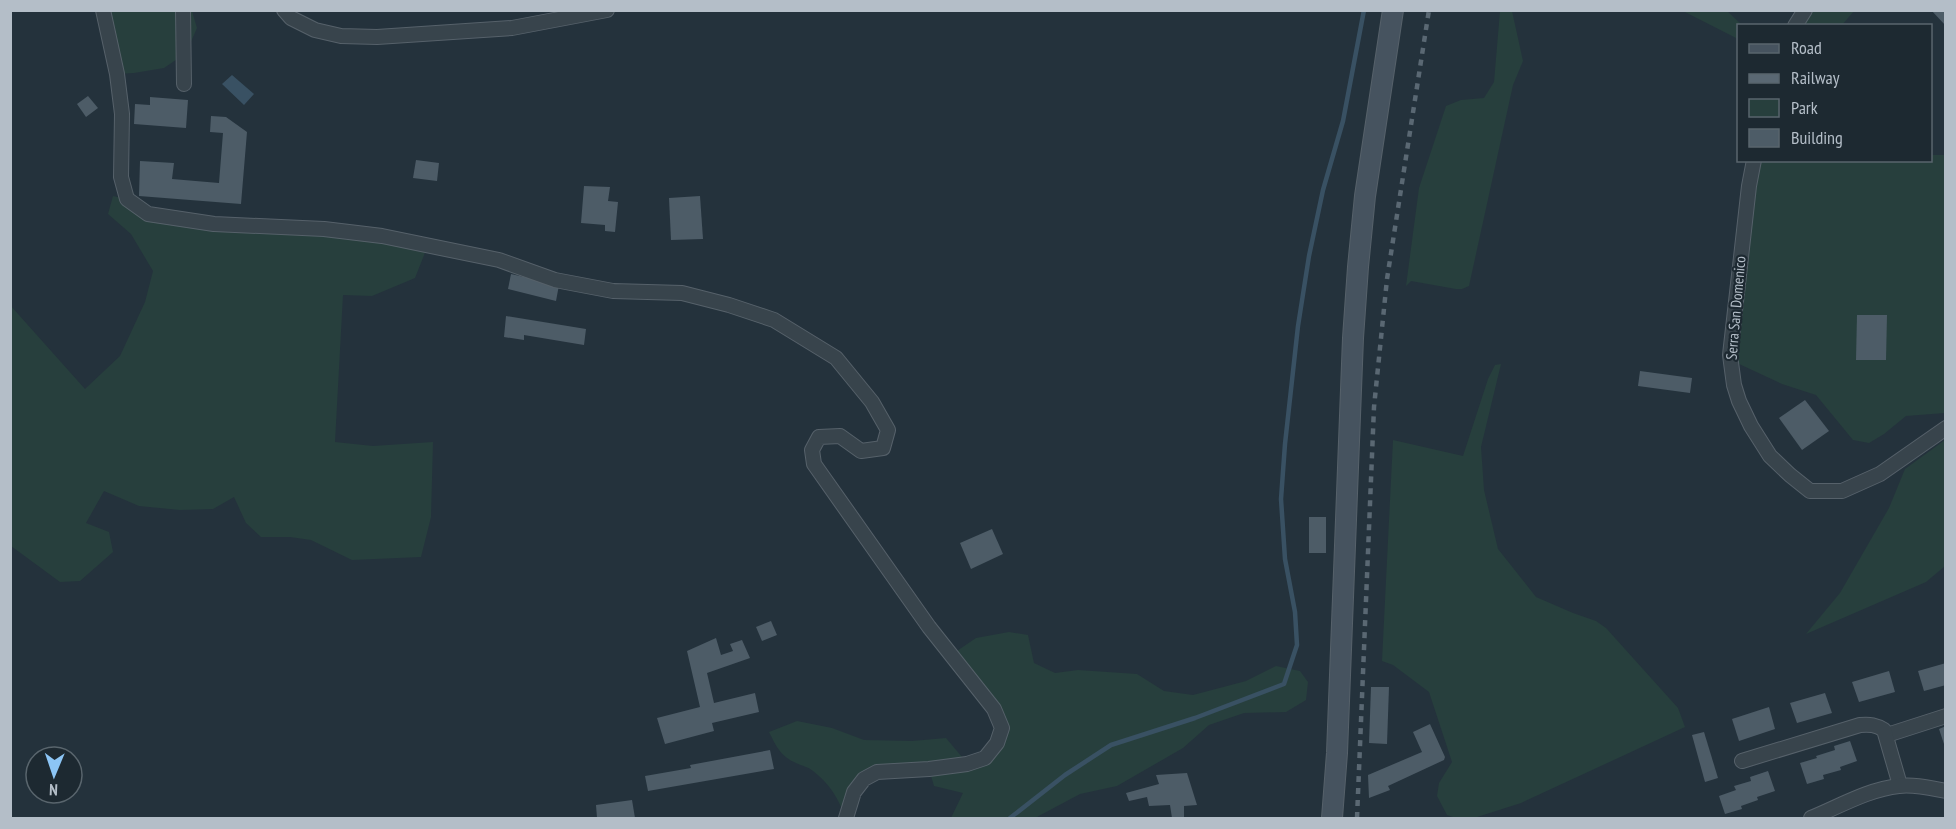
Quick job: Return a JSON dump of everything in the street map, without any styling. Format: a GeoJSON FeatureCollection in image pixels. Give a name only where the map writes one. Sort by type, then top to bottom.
{"type":"FeatureCollection","features":[{"type":"Feature","properties":{"kind":"street"},"geometry":{"type":"LineString","coordinates":[[103,10],[117,74],[122,114],[121,177],[128,199],[148,214],[214,224],[324,229],[382,236],[499,260],[555,280],[613,291],[682,293],[774,320],[836,358],[872,402],[888,430],[883,448],[861,451],[840,436],[819,436],[812,450],[814,464],[928,627],[994,709],[1002,728],[997,743],[985,758],[967,764],[938,768],[877,772],[864,778],[854,792],[846,819]]}},
{"type":"Feature","properties":{"kind":"street"},"geometry":{"type":"LineString","coordinates":[[183,10],[184,84]]}},
{"type":"Feature","properties":{"kind":"street"},"geometry":{"type":"LineString","coordinates":[[284,10],[291,18],[315,30],[341,36],[377,37],[512,28],[608,10]]}},
{"type":"Feature","properties":{"kind":"street"},"geometry":{"type":"LineString","coordinates":[[1332,819],[1337,753],[1353,338],[1358,267],[1367,186],[1393,10]]}},
{"type":"Feature","properties":{"kind":"street"},"geometry":{"type":"LineString","coordinates":[[1796,24],[1805,10]]}},
{"type":"Feature","properties":{"kind":"street","name":"Serra San Domenico"},"geometry":{"type":"LineString","coordinates":[[1754,162],[1730,355],[1734,385],[1739,401],[1751,426],[1770,456],[1810,491],[1842,491],[1880,474],[1946,428]]}},
{"type":"Feature","properties":{"kind":"street"},"geometry":{"type":"LineString","coordinates":[[1887,735],[1946,716]]}},
{"type":"Feature","properties":{"kind":"street"},"geometry":{"type":"LineString","coordinates":[[1742,761],[1860,725],[1877,725],[1887,735],[1900,785]]}},
{"type":"Feature","properties":{"kind":"street"},"geometry":{"type":"LineString","coordinates":[[1810,819],[1883,789],[1900,785],[1916,785],[1946,791]]}},
{"type":"Feature","properties":{"kind":"green space"},"geometry":{"type":"Polygon","coordinates":[[[103,11],[192,11],[197,28],[186,53],[164,68],[117,74],[103,11]]]}},
{"type":"Feature","properties":{"kind":"green space"},"geometry":{"type":"Polygon","coordinates":[[[1500,11],[1512,11],[1523,61],[1513,85],[1469,286],[1456,289],[1411,281],[1406,286],[1419,188],[1446,106],[1461,100],[1484,98],[1494,82],[1500,11]]]}},
{"type":"Feature","properties":{"kind":"green space"},"geometry":{"type":"Polygon","coordinates":[[[1683,11],[1727,11],[1741,24],[1737,24],[1737,38],[1683,11]]]}},
{"type":"Feature","properties":{"kind":"green space"},"geometry":{"type":"Polygon","coordinates":[[[1813,11],[1854,11],[1843,24],[1803,24],[1813,11]]]}},
{"type":"Feature","properties":{"kind":"green space"},"geometry":{"type":"Polygon","coordinates":[[[1932,155],[1945,155],[1945,413],[1906,416],[1869,443],[1853,440],[1816,395],[1782,384],[1737,363],[1751,211],[1759,162],[1932,162],[1932,155]]]}},
{"type":"Feature","properties":{"kind":"green space"},"geometry":{"type":"Polygon","coordinates":[[[113,196],[127,199],[149,214],[428,245],[415,278],[372,296],[343,295],[335,442],[373,446],[433,442],[431,517],[421,557],[352,560],[311,540],[261,537],[246,523],[234,497],[213,509],[180,510],[139,506],[104,491],[86,523],[109,532],[113,552],[80,581],[60,582],[11,546],[10,305],[85,389],[120,356],[145,302],[153,271],[131,234],[108,214],[113,196]]]}},
{"type":"Feature","properties":{"kind":"green space"},"geometry":{"type":"Polygon","coordinates":[[[1501,364],[1481,447],[1484,490],[1498,549],[1536,597],[1596,621],[1606,628],[1678,708],[1685,727],[1521,803],[1474,818],[1456,818],[1447,815],[1437,796],[1439,783],[1452,762],[1429,692],[1393,665],[1382,661],[1393,440],[1463,456],[1488,379],[1495,365],[1501,364]]]}},
{"type":"Feature","properties":{"kind":"green space"},"geometry":{"type":"Polygon","coordinates":[[[1945,440],[1945,566],[1926,582],[1806,634],[1840,593],[1889,508],[1905,469],[1945,440]]]}},
{"type":"Feature","properties":{"kind":"green space"},"geometry":{"type":"Polygon","coordinates":[[[1009,632],[1028,635],[1034,663],[1055,673],[1078,670],[1137,674],[1164,691],[1193,695],[1246,681],[1276,666],[1300,671],[1308,682],[1306,700],[1286,712],[1244,713],[1209,725],[1183,748],[1117,786],[1080,794],[1035,818],[951,818],[963,793],[934,786],[929,769],[864,779],[845,817],[829,786],[811,770],[786,758],[769,732],[797,721],[832,728],[864,740],[912,741],[946,738],[967,763],[984,758],[1002,728],[951,655],[976,638],[1009,632]]]}},
{"type":"Feature","properties":{"kind":"water"},"geometry":{"type":"Polygon","coordinates":[[[232,75],[254,94],[244,105],[222,84],[232,75]]]}},
{"type":"Feature","properties":{"kind":"building"},"geometry":{"type":"Polygon","coordinates":[[[1931,10],[1946,10],[1946,26],[1931,10]]]}},
{"type":"Feature","properties":{"kind":"building"},"geometry":{"type":"Polygon","coordinates":[[[88,96],[98,108],[86,117],[77,104],[88,96]]]}},
{"type":"Feature","properties":{"kind":"building"},"geometry":{"type":"Polygon","coordinates":[[[150,97],[188,100],[186,128],[134,124],[135,104],[150,105],[150,97]]]}},
{"type":"Feature","properties":{"kind":"building"},"geometry":{"type":"Polygon","coordinates":[[[211,116],[226,117],[247,132],[241,204],[139,196],[140,161],[174,163],[172,179],[219,183],[223,133],[210,132],[211,116]]]}},
{"type":"Feature","properties":{"kind":"building"},"geometry":{"type":"Polygon","coordinates":[[[416,160],[439,163],[437,181],[413,178],[416,160]]]}},
{"type":"Feature","properties":{"kind":"building"},"geometry":{"type":"Polygon","coordinates":[[[584,186],[610,187],[608,201],[618,202],[615,232],[605,231],[605,225],[581,223],[584,186]]]}},
{"type":"Feature","properties":{"kind":"building"},"geometry":{"type":"Polygon","coordinates":[[[700,196],[703,239],[671,240],[669,198],[700,196]]]}},
{"type":"Feature","properties":{"kind":"building"},"geometry":{"type":"Polygon","coordinates":[[[511,274],[559,285],[556,301],[508,289],[511,274]]]}},
{"type":"Feature","properties":{"kind":"building"},"geometry":{"type":"Polygon","coordinates":[[[1857,315],[1887,315],[1886,360],[1856,360],[1857,315]]]}},
{"type":"Feature","properties":{"kind":"building"},"geometry":{"type":"Polygon","coordinates":[[[506,316],[586,329],[584,345],[524,335],[524,340],[504,337],[506,316]]]}},
{"type":"Feature","properties":{"kind":"building"},"geometry":{"type":"Polygon","coordinates":[[[1640,371],[1692,378],[1690,393],[1638,386],[1640,371]]]}},
{"type":"Feature","properties":{"kind":"building"},"geometry":{"type":"Polygon","coordinates":[[[1805,400],[1829,431],[1802,450],[1779,418],[1805,400]]]}},
{"type":"Feature","properties":{"kind":"building"},"geometry":{"type":"Polygon","coordinates":[[[1309,517],[1326,517],[1326,553],[1309,553],[1309,517]]]}},
{"type":"Feature","properties":{"kind":"building"},"geometry":{"type":"Polygon","coordinates":[[[992,529],[1003,554],[971,569],[960,543],[992,529]]]}},
{"type":"Feature","properties":{"kind":"building"},"geometry":{"type":"Polygon","coordinates":[[[771,621],[777,635],[762,641],[756,627],[771,621]]]}},
{"type":"Feature","properties":{"kind":"building"},"geometry":{"type":"Polygon","coordinates":[[[716,638],[721,655],[733,651],[730,644],[742,640],[750,658],[707,673],[714,703],[755,693],[759,712],[712,723],[714,731],[665,744],[657,718],[700,707],[687,651],[716,638]]]}},
{"type":"Feature","properties":{"kind":"building"},"geometry":{"type":"Polygon","coordinates":[[[1946,663],[1946,685],[1924,691],[1918,671],[1946,663]]]}},
{"type":"Feature","properties":{"kind":"building"},"geometry":{"type":"Polygon","coordinates":[[[1889,671],[1895,692],[1859,702],[1852,682],[1889,671]]]}},
{"type":"Feature","properties":{"kind":"building"},"geometry":{"type":"Polygon","coordinates":[[[1371,687],[1389,687],[1387,744],[1369,743],[1371,687]]]}},
{"type":"Feature","properties":{"kind":"building"},"geometry":{"type":"Polygon","coordinates":[[[1825,693],[1832,713],[1797,723],[1790,703],[1825,693]]]}},
{"type":"Feature","properties":{"kind":"building"},"geometry":{"type":"Polygon","coordinates":[[[1769,707],[1775,729],[1739,741],[1732,719],[1769,707]]]}},
{"type":"Feature","properties":{"kind":"building"},"geometry":{"type":"Polygon","coordinates":[[[1430,724],[1445,757],[1444,760],[1388,786],[1390,790],[1369,798],[1368,775],[1422,752],[1413,732],[1430,724]]]}},
{"type":"Feature","properties":{"kind":"building"},"geometry":{"type":"Polygon","coordinates":[[[1946,726],[1946,747],[1945,747],[1939,729],[1946,726]]]}},
{"type":"Feature","properties":{"kind":"building"},"geometry":{"type":"Polygon","coordinates":[[[1704,732],[1718,778],[1705,782],[1692,735],[1704,732]]]}},
{"type":"Feature","properties":{"kind":"building"},"geometry":{"type":"Polygon","coordinates":[[[1850,741],[1857,761],[1840,767],[1841,770],[1823,775],[1824,779],[1807,784],[1800,763],[1817,758],[1816,756],[1835,750],[1834,746],[1850,741]]]}},
{"type":"Feature","properties":{"kind":"building"},"geometry":{"type":"Polygon","coordinates":[[[770,750],[774,769],[648,791],[645,776],[770,750]]]}},
{"type":"Feature","properties":{"kind":"building"},"geometry":{"type":"Polygon","coordinates":[[[1768,771],[1775,791],[1757,797],[1758,800],[1741,806],[1742,809],[1725,814],[1719,796],[1736,790],[1734,786],[1751,781],[1750,777],[1768,771]]]}},
{"type":"Feature","properties":{"kind":"building"},"geometry":{"type":"Polygon","coordinates":[[[1187,773],[1197,805],[1184,806],[1184,817],[1172,818],[1170,805],[1149,806],[1147,797],[1129,801],[1126,793],[1159,784],[1156,775],[1187,773]]]}},
{"type":"Feature","properties":{"kind":"building"},"geometry":{"type":"Polygon","coordinates":[[[632,800],[635,818],[597,818],[596,805],[632,800]]]}},
{"type":"Feature","properties":{"kind":"waterway"},"geometry":{"type":"LineString","coordinates":[[1010,818],[1065,775],[1111,745],[1195,718],[1284,684],[1297,645],[1295,612],[1285,559],[1281,499],[1298,326],[1309,256],[1323,190],[1343,121],[1364,10]]}},
{"type":"Feature","properties":{"kind":"railway"},"geometry":{"type":"LineString","coordinates":[[1357,818],[1374,407],[1387,279],[1429,10]]}}]}
